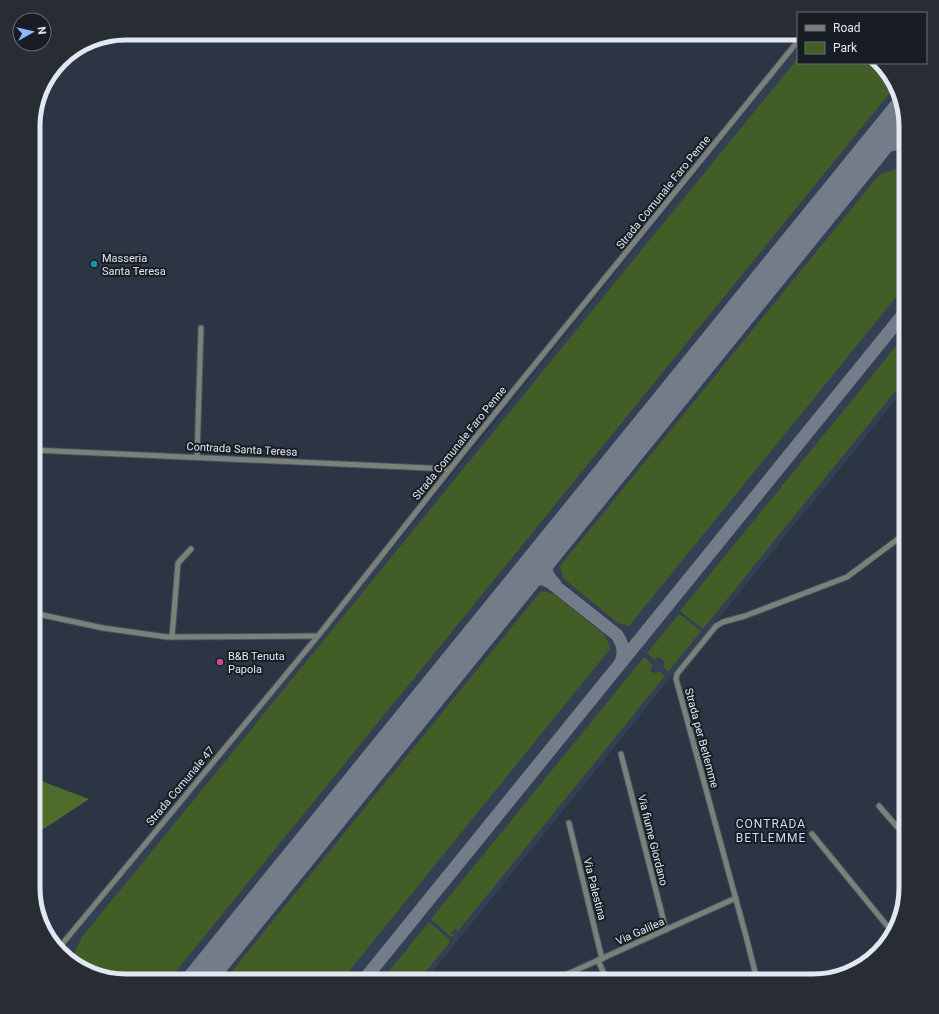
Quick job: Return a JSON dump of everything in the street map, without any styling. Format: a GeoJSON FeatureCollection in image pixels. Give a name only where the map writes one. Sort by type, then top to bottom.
{"type":"FeatureCollection","features":[{"type":"Feature","properties":{"kind":"street","name":"Strada Comunale Faro Penne"},"geometry":{"type":"LineString","coordinates":[[318,636],[450,469],[797,42]]}},
{"type":"Feature","properties":{"kind":"street"},"geometry":{"type":"LineString","coordinates":[[197,457],[201,328]]}},
{"type":"Feature","properties":{"kind":"street","name":"Contrada Santa Teresa"},"geometry":{"type":"LineString","coordinates":[[40,450],[450,469]]}},
{"type":"Feature","properties":{"kind":"street","name":"Strada per Betlemme"},"geometry":{"type":"LineString","coordinates":[[756,974],[676,679],[680,670],[716,626],[752,614],[847,577],[899,538]]}},
{"type":"Feature","properties":{"kind":"street"},"geometry":{"type":"LineString","coordinates":[[172,637],[178,563],[191,549]]}},
{"type":"Feature","properties":{"kind":"street"},"geometry":{"type":"LineString","coordinates":[[40,614],[103,628],[172,637],[318,636]]}},
{"type":"Feature","properties":{"kind":"street","name":"Strada Comunale 47"},"geometry":{"type":"LineString","coordinates":[[62,945],[318,636]]}},
{"type":"Feature","properties":{"kind":"street","name":"Via fiume Giordano"},"geometry":{"type":"LineString","coordinates":[[621,754],[666,930]]}},
{"type":"Feature","properties":{"kind":"street"},"geometry":{"type":"LineString","coordinates":[[879,806],[899,829]]}},
{"type":"Feature","properties":{"kind":"street","name":"Via Palestina"},"geometry":{"type":"LineString","coordinates":[[569,824],[600,960],[605,974]]}},
{"type":"Feature","properties":{"kind":"street"},"geometry":{"type":"LineString","coordinates":[[812,834],[889,928]]}},
{"type":"Feature","properties":{"kind":"street","name":"Via Galilea"},"geometry":{"type":"LineString","coordinates":[[568,974],[736,898]]}},
{"type":"Feature","properties":{"kind":"shaded area"},"geometry":{"type":"Polygon","coordinates":[[[797,48],[797,64],[874,65],[890,88],[897,109],[899,126],[899,396],[431,974],[126,974],[98,969],[78,960],[69,953],[64,948],[402,537],[797,48]]]}},
{"type":"Feature","properties":{"kind":"green space"},"geometry":{"type":"Polygon","coordinates":[[[797,59],[797,64],[874,65],[891,91],[174,974],[115,973],[88,965],[73,956],[82,937],[797,59]]]}},
{"type":"Feature","properties":{"kind":"green space"},"geometry":{"type":"Polygon","coordinates":[[[899,169],[899,294],[629,626],[618,623],[563,578],[560,566],[882,173],[899,169]]]}},
{"type":"Feature","properties":{"kind":"green space"},"geometry":{"type":"Polygon","coordinates":[[[899,343],[899,387],[703,629],[680,611],[899,343]]]}},
{"type":"Feature","properties":{"kind":"green space"},"geometry":{"type":"Polygon","coordinates":[[[541,591],[554,594],[604,634],[610,649],[347,974],[230,974],[541,591]]]}},
{"type":"Feature","properties":{"kind":"green space"},"geometry":{"type":"Polygon","coordinates":[[[679,614],[701,631],[668,672],[663,667],[665,662],[659,657],[655,660],[647,653],[679,614]]]}},
{"type":"Feature","properties":{"kind":"green space"},"geometry":{"type":"Polygon","coordinates":[[[644,657],[652,664],[650,670],[655,674],[659,671],[665,676],[458,931],[455,929],[451,933],[455,935],[451,937],[431,919],[644,657]]]}},
{"type":"Feature","properties":{"kind":"green space"},"geometry":{"type":"Polygon","coordinates":[[[40,781],[89,799],[40,831],[40,781]]]}},
{"type":"Feature","properties":{"kind":"green space"},"geometry":{"type":"Polygon","coordinates":[[[429,922],[449,939],[449,943],[424,974],[387,974],[429,922]]]}},
{"type":"Feature","properties":{"kind":"taxiway"},"geometry":{"type":"LineString","coordinates":[[870,152],[878,147],[899,144]]}},
{"type":"Feature","properties":{"kind":"taxiway"},"geometry":{"type":"LineString","coordinates":[[369,974],[899,320]]}},
{"type":"Feature","properties":{"kind":"taxiway"},"geometry":{"type":"LineString","coordinates":[[554,541],[547,558],[546,568],[550,579],[555,584]]}},
{"type":"Feature","properties":{"kind":"taxiway"},"geometry":{"type":"LineString","coordinates":[[513,592],[530,580],[540,579],[550,582],[617,635],[623,648],[621,662]]}},
{"type":"Feature","properties":{"kind":"runway"},"geometry":{"type":"LineString","coordinates":[[204,974],[898,118]]}},
{"type":"Feature","properties":{"kind":"place","name":"Masseria Santa Teresa"},"geometry":{"type":"Point","coordinates":[94,264]}},
{"type":"Feature","properties":{"kind":"place","name":"B&B Tenuta Papola"},"geometry":{"type":"Point","coordinates":[220,662]}},
{"type":"Feature","properties":{"kind":"district","name":"CONTRADA BETLEMME"},"geometry":{"type":"Point","coordinates":[771,831]}}]}
